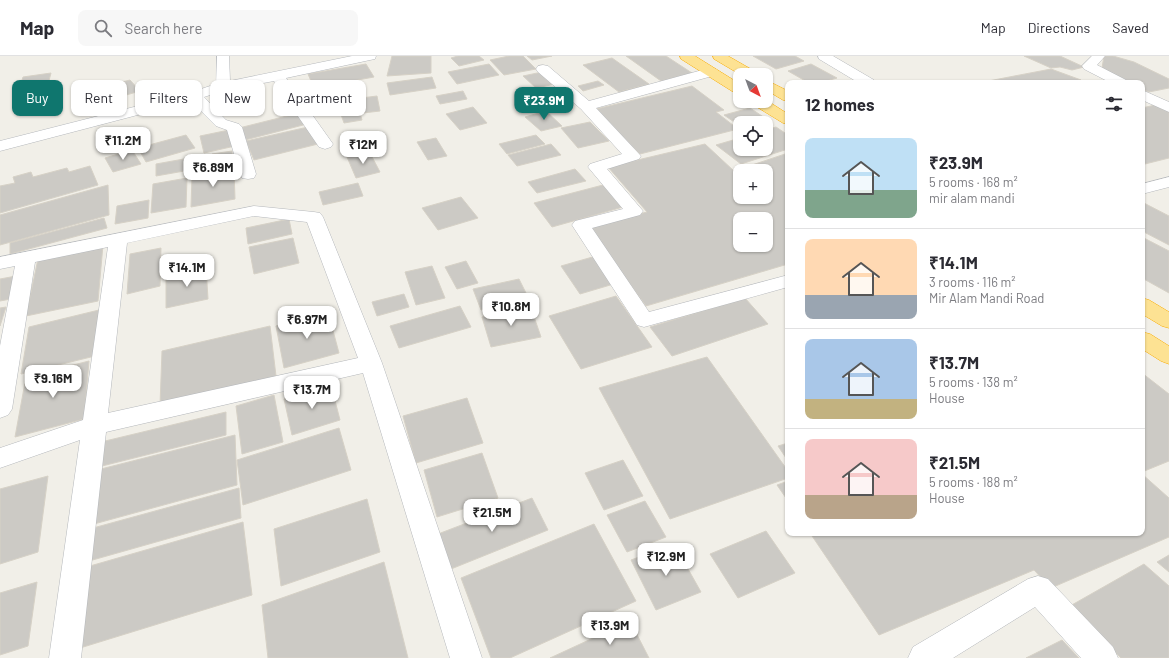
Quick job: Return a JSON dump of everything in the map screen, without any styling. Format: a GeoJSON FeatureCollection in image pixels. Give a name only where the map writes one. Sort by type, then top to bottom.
{"type":"FeatureCollection","features":[{"type":"Feature","properties":{"kind":"highway"},"geometry":{"type":"LineString","coordinates":[[686,56],[733,86]]}},
{"type":"Feature","properties":{"kind":"highway"},"geometry":{"type":"LineString","coordinates":[[719,56],[739,68]]}},
{"type":"Feature","properties":{"kind":"highway"},"geometry":{"type":"LineString","coordinates":[[773,88],[785,94]]}},
{"type":"Feature","properties":{"kind":"highway"},"geometry":{"type":"LineString","coordinates":[[768,108],[785,118]]}},
{"type":"Feature","properties":{"kind":"highway"},"geometry":{"type":"LineString","coordinates":[[1145,307],[1169,321]]}},
{"type":"Feature","properties":{"kind":"highway"},"geometry":{"type":"LineString","coordinates":[[1145,341],[1169,356]]}},
{"type":"Feature","properties":{"kind":"street"},"geometry":{"type":"LineString","coordinates":[[222,56],[223,80]]}},
{"type":"Feature","properties":{"kind":"street"},"geometry":{"type":"LineString","coordinates":[[256,80],[370,56]]}},
{"type":"Feature","properties":{"kind":"street"},"geometry":{"type":"LineString","coordinates":[[824,56],[864,80]]}},
{"type":"Feature","properties":{"kind":"street"},"geometry":{"type":"LineString","coordinates":[[1099,56],[1089,66],[1115,80]]}},
{"type":"Feature","properties":{"kind":"street"},"geometry":{"type":"LineString","coordinates":[[543,68],[586,106],[633,156],[596,167],[634,211],[581,225],[644,320],[785,282]]}},
{"type":"Feature","properties":{"kind":"street"},"geometry":{"type":"LineString","coordinates":[[586,106],[711,72]]}},
{"type":"Feature","properties":{"kind":"street"},"geometry":{"type":"LineString","coordinates":[[278,76],[325,144]]}},
{"type":"Feature","properties":{"kind":"street"},"geometry":{"type":"LineString","coordinates":[[1145,96],[1169,108]]}},
{"type":"Feature","properties":{"kind":"street"},"geometry":{"type":"LineString","coordinates":[[202,104],[221,123],[234,127],[248,174]]}},
{"type":"Feature","properties":{"kind":"street"},"geometry":{"type":"LineString","coordinates":[[0,146],[135,111]]}},
{"type":"Feature","properties":{"kind":"street"},"geometry":{"type":"LineString","coordinates":[[1145,188],[1169,182]]}},
{"type":"Feature","properties":{"kind":"street"},"geometry":{"type":"LineString","coordinates":[[0,263],[254,211],[314,217],[371,363],[466,658]]}},
{"type":"Feature","properties":{"kind":"street"},"geometry":{"type":"LineString","coordinates":[[65,658],[93,426],[118,238]]}},
{"type":"Feature","properties":{"kind":"street"},"geometry":{"type":"LineString","coordinates":[[0,409],[26,257]]}},
{"type":"Feature","properties":{"kind":"street"},"geometry":{"type":"LineString","coordinates":[[0,458],[93,426],[371,363]]}},
{"type":"Feature","properties":{"kind":"street"},"geometry":{"type":"LineString","coordinates":[[924,658],[1038,589],[1102,658]]}},
{"type":"Feature","properties":{"kind":"building"},"geometry":{"type":"Polygon","coordinates":[[[392,56],[431,56],[431,73],[387,76],[392,56]]]}},
{"type":"Feature","properties":{"kind":"building"},"geometry":{"type":"Polygon","coordinates":[[[458,56],[479,56],[484,60],[459,66],[451,58],[458,56]]]}},
{"type":"Feature","properties":{"kind":"building"},"geometry":{"type":"Polygon","coordinates":[[[509,56],[523,56],[536,69],[504,75],[490,60],[509,56]]]}},
{"type":"Feature","properties":{"kind":"building"},"geometry":{"type":"Polygon","coordinates":[[[527,56],[552,56],[532,60],[527,56]]]}},
{"type":"Feature","properties":{"kind":"building"},"geometry":{"type":"Polygon","coordinates":[[[626,56],[666,56],[692,73],[661,81],[626,56]]]}},
{"type":"Feature","properties":{"kind":"building"},"geometry":{"type":"Polygon","coordinates":[[[753,56],[795,56],[804,61],[776,69],[753,56]]]}},
{"type":"Feature","properties":{"kind":"building"},"geometry":{"type":"Polygon","coordinates":[[[1024,56],[1060,56],[1084,67],[1072,70],[1060,67],[1051,68],[1024,56]]]}},
{"type":"Feature","properties":{"kind":"building"},"geometry":{"type":"Polygon","coordinates":[[[1104,56],[1113,56],[1134,62],[1169,79],[1169,88],[1149,92],[1145,90],[1145,80],[1125,80],[1102,68],[1104,56]]]}},
{"type":"Feature","properties":{"kind":"building"},"geometry":{"type":"Polygon","coordinates":[[[612,58],[649,84],[619,92],[583,65],[612,58]]]}},
{"type":"Feature","properties":{"kind":"building"},"geometry":{"type":"Polygon","coordinates":[[[366,64],[374,77],[358,80],[311,80],[308,74],[366,64]]]}},
{"type":"Feature","properties":{"kind":"building"},"geometry":{"type":"Polygon","coordinates":[[[489,64],[499,75],[457,84],[448,72],[489,64]]]}},
{"type":"Feature","properties":{"kind":"building"},"geometry":{"type":"Polygon","coordinates":[[[811,64],[837,78],[830,80],[804,80],[788,71],[811,64]]]}},
{"type":"Feature","properties":{"kind":"building"},"geometry":{"type":"Polygon","coordinates":[[[1051,69],[1081,80],[994,80],[1051,69]]]}},
{"type":"Feature","properties":{"kind":"building"},"geometry":{"type":"Polygon","coordinates":[[[542,72],[555,84],[536,88],[523,76],[542,72]]]}},
{"type":"Feature","properties":{"kind":"building"},"geometry":{"type":"Polygon","coordinates":[[[51,73],[49,80],[22,80],[23,77],[51,73]]]}},
{"type":"Feature","properties":{"kind":"building"},"geometry":{"type":"Polygon","coordinates":[[[432,77],[436,88],[390,95],[387,83],[432,77]]]}},
{"type":"Feature","properties":{"kind":"building"},"geometry":{"type":"Polygon","coordinates":[[[130,80],[135,86],[135,92],[127,95],[127,81],[130,80]]]}},
{"type":"Feature","properties":{"kind":"building"},"geometry":{"type":"Polygon","coordinates":[[[598,81],[604,85],[583,91],[578,86],[598,81]]]}},
{"type":"Feature","properties":{"kind":"building"},"geometry":{"type":"Polygon","coordinates":[[[692,86],[724,110],[716,112],[733,125],[733,130],[640,154],[592,110],[692,86]]]}},
{"type":"Feature","properties":{"kind":"building"},"geometry":{"type":"Polygon","coordinates":[[[561,90],[572,102],[553,106],[543,94],[561,90]]]}},
{"type":"Feature","properties":{"kind":"building"},"geometry":{"type":"Polygon","coordinates":[[[463,91],[467,99],[440,104],[436,96],[463,91]]]}},
{"type":"Feature","properties":{"kind":"building"},"geometry":{"type":"Polygon","coordinates":[[[377,96],[380,111],[366,113],[366,97],[377,96]]]}},
{"type":"Feature","properties":{"kind":"building"},"geometry":{"type":"Polygon","coordinates":[[[1155,105],[1169,112],[1169,158],[1145,164],[1145,107],[1155,105]]]}},
{"type":"Feature","properties":{"kind":"building"},"geometry":{"type":"Polygon","coordinates":[[[473,107],[487,123],[460,130],[446,114],[473,107]]]}},
{"type":"Feature","properties":{"kind":"building"},"geometry":{"type":"Polygon","coordinates":[[[750,108],[762,116],[733,116],[733,121],[724,115],[750,108]]]}},
{"type":"Feature","properties":{"kind":"building"},"geometry":{"type":"Polygon","coordinates":[[[546,111],[562,126],[541,131],[525,117],[546,111]]]}},
{"type":"Feature","properties":{"kind":"building"},"geometry":{"type":"Polygon","coordinates":[[[287,116],[301,116],[307,124],[245,140],[239,128],[287,116]]]}},
{"type":"Feature","properties":{"kind":"building"},"geometry":{"type":"Polygon","coordinates":[[[342,116],[361,116],[362,120],[344,123],[342,116]]]}},
{"type":"Feature","properties":{"kind":"building"},"geometry":{"type":"Polygon","coordinates":[[[590,122],[609,141],[578,148],[561,128],[590,122]]]}},
{"type":"Feature","properties":{"kind":"building"},"geometry":{"type":"Polygon","coordinates":[[[308,127],[318,144],[254,160],[246,141],[308,127]]]}},
{"type":"Feature","properties":{"kind":"building"},"geometry":{"type":"Polygon","coordinates":[[[776,127],[785,133],[785,150],[773,154],[773,128],[776,127]]]}},
{"type":"Feature","properties":{"kind":"building"},"geometry":{"type":"Polygon","coordinates":[[[229,130],[235,146],[204,153],[200,136],[229,130]]]}},
{"type":"Feature","properties":{"kind":"building"},"geometry":{"type":"Polygon","coordinates":[[[186,135],[195,148],[146,162],[138,148],[186,135]]]}},
{"type":"Feature","properties":{"kind":"building"},"geometry":{"type":"Polygon","coordinates":[[[536,135],[545,144],[507,154],[499,144],[536,135]]]}},
{"type":"Feature","properties":{"kind":"building"},"geometry":{"type":"Polygon","coordinates":[[[436,138],[447,156],[428,160],[417,142],[436,138]]]}},
{"type":"Feature","properties":{"kind":"building"},"geometry":{"type":"Polygon","coordinates":[[[733,140],[733,156],[766,156],[741,164],[716,145],[733,140]]]}},
{"type":"Feature","properties":{"kind":"building"},"geometry":{"type":"Polygon","coordinates":[[[551,144],[561,155],[517,166],[508,155],[551,144]]]}},
{"type":"Feature","properties":{"kind":"building"},"geometry":{"type":"Polygon","coordinates":[[[705,144],[733,170],[733,204],[773,204],[773,164],[755,164],[785,154],[785,265],[646,306],[588,227],[647,212],[608,167],[705,144]]]}},
{"type":"Feature","properties":{"kind":"building"},"geometry":{"type":"Polygon","coordinates":[[[132,150],[141,164],[113,172],[105,158],[132,150]]]}},
{"type":"Feature","properties":{"kind":"building"},"geometry":{"type":"Polygon","coordinates":[[[232,151],[233,168],[212,172],[212,154],[232,151]]]}},
{"type":"Feature","properties":{"kind":"building"},"geometry":{"type":"Polygon","coordinates":[[[370,153],[380,172],[356,178],[347,157],[370,153]]]}},
{"type":"Feature","properties":{"kind":"building"},"geometry":{"type":"Polygon","coordinates":[[[206,155],[207,167],[156,176],[156,164],[206,155]]]}},
{"type":"Feature","properties":{"kind":"building"},"geometry":{"type":"Polygon","coordinates":[[[90,166],[98,185],[0,213],[0,186],[15,183],[13,177],[31,172],[33,177],[67,168],[69,172],[90,166]]]}},
{"type":"Feature","properties":{"kind":"building"},"geometry":{"type":"Polygon","coordinates":[[[575,169],[586,181],[537,193],[528,182],[575,169]]]}},
{"type":"Feature","properties":{"kind":"building"},"geometry":{"type":"Polygon","coordinates":[[[234,170],[235,199],[191,207],[192,177],[234,170]]]}},
{"type":"Feature","properties":{"kind":"building"},"geometry":{"type":"Polygon","coordinates":[[[187,178],[186,207],[151,213],[153,184],[187,178]]]}},
{"type":"Feature","properties":{"kind":"building"},"geometry":{"type":"Polygon","coordinates":[[[358,183],[363,196],[323,205],[319,192],[358,183]]]}},
{"type":"Feature","properties":{"kind":"building"},"geometry":{"type":"Polygon","coordinates":[[[108,185],[109,215],[0,245],[0,215],[108,185]]]}},
{"type":"Feature","properties":{"kind":"building"},"geometry":{"type":"Polygon","coordinates":[[[603,185],[623,207],[552,227],[534,203],[603,185]]]}},
{"type":"Feature","properties":{"kind":"building"},"geometry":{"type":"Polygon","coordinates":[[[461,197],[478,218],[438,230],[422,208],[461,197]]]}},
{"type":"Feature","properties":{"kind":"building"},"geometry":{"type":"Polygon","coordinates":[[[149,200],[148,218],[115,224],[117,206],[149,200]]]}},
{"type":"Feature","properties":{"kind":"building"},"geometry":{"type":"Polygon","coordinates":[[[1145,204],[1169,216],[1169,245],[1145,233],[1145,204]]]}},
{"type":"Feature","properties":{"kind":"building"},"geometry":{"type":"Polygon","coordinates":[[[104,218],[107,228],[10,254],[10,243],[104,218]]]}},
{"type":"Feature","properties":{"kind":"building"},"geometry":{"type":"Polygon","coordinates":[[[289,219],[292,234],[248,244],[246,228],[289,219]]]}},
{"type":"Feature","properties":{"kind":"building"},"geometry":{"type":"Polygon","coordinates":[[[293,238],[299,263],[254,274],[249,247],[293,238]]]}},
{"type":"Feature","properties":{"kind":"building"},"geometry":{"type":"Polygon","coordinates":[[[1145,239],[1169,251],[1169,293],[1145,280],[1145,239]]]}},
{"type":"Feature","properties":{"kind":"building"},"geometry":{"type":"Polygon","coordinates":[[[103,245],[98,301],[26,316],[38,259],[103,245]]]}},
{"type":"Feature","properties":{"kind":"building"},"geometry":{"type":"Polygon","coordinates":[[[161,248],[160,286],[127,294],[130,254],[161,248]]]}},
{"type":"Feature","properties":{"kind":"building"},"geometry":{"type":"Polygon","coordinates":[[[596,256],[617,283],[580,294],[561,266],[596,256]]]}},
{"type":"Feature","properties":{"kind":"building"},"geometry":{"type":"Polygon","coordinates":[[[466,261],[478,283],[457,289],[445,267],[466,261]]]}},
{"type":"Feature","properties":{"kind":"building"},"geometry":{"type":"Polygon","coordinates":[[[432,266],[445,298],[416,305],[405,272],[432,266]]]}},
{"type":"Feature","properties":{"kind":"building"},"geometry":{"type":"Polygon","coordinates":[[[206,267],[208,299],[166,308],[166,276],[206,267]]]}},
{"type":"Feature","properties":{"kind":"building"},"geometry":{"type":"Polygon","coordinates":[[[16,276],[11,299],[0,301],[0,279],[16,276]]]}},
{"type":"Feature","properties":{"kind":"building"},"geometry":{"type":"Polygon","coordinates":[[[519,279],[529,299],[481,310],[473,289],[519,279]]]}},
{"type":"Feature","properties":{"kind":"building"},"geometry":{"type":"Polygon","coordinates":[[[404,294],[409,307],[377,316],[372,302],[404,294]]]}},
{"type":"Feature","properties":{"kind":"building"},"geometry":{"type":"Polygon","coordinates":[[[616,296],[652,347],[581,369],[549,316],[616,296]]]}},
{"type":"Feature","properties":{"kind":"building"},"geometry":{"type":"Polygon","coordinates":[[[745,298],[768,324],[672,356],[650,327],[745,298]]]}},
{"type":"Feature","properties":{"kind":"building"},"geometry":{"type":"Polygon","coordinates":[[[460,306],[471,327],[399,348],[390,326],[460,306]]]}},
{"type":"Feature","properties":{"kind":"building"},"geometry":{"type":"Polygon","coordinates":[[[6,307],[0,326],[0,308],[6,307]]]}},
{"type":"Feature","properties":{"kind":"building"},"geometry":{"type":"Polygon","coordinates":[[[531,308],[541,337],[491,347],[482,317],[531,308]]]}},
{"type":"Feature","properties":{"kind":"building"},"geometry":{"type":"Polygon","coordinates":[[[99,310],[95,356],[21,374],[29,327],[99,310]]]}},
{"type":"Feature","properties":{"kind":"building"},"geometry":{"type":"Polygon","coordinates":[[[328,312],[339,353],[284,368],[276,326],[328,312]]]}},
{"type":"Feature","properties":{"kind":"building"},"geometry":{"type":"Polygon","coordinates":[[[270,326],[276,376],[160,405],[162,351],[270,326]]]}},
{"type":"Feature","properties":{"kind":"building"},"geometry":{"type":"Polygon","coordinates":[[[707,357],[785,467],[785,479],[670,519],[599,388],[707,357]]]}},
{"type":"Feature","properties":{"kind":"building"},"geometry":{"type":"Polygon","coordinates":[[[89,361],[84,419],[15,437],[26,377],[89,361]]]}},
{"type":"Feature","properties":{"kind":"building"},"geometry":{"type":"Polygon","coordinates":[[[1145,375],[1169,394],[1169,461],[1145,471],[1145,375]]]}},
{"type":"Feature","properties":{"kind":"building"},"geometry":{"type":"Polygon","coordinates":[[[331,385],[340,420],[292,435],[284,399],[331,385]]]}},
{"type":"Feature","properties":{"kind":"building"},"geometry":{"type":"Polygon","coordinates":[[[274,395],[283,442],[242,454],[236,406],[274,395]]]}},
{"type":"Feature","properties":{"kind":"building"},"geometry":{"type":"Polygon","coordinates":[[[467,398],[483,443],[416,463],[403,416],[467,398]]]}},
{"type":"Feature","properties":{"kind":"building"},"geometry":{"type":"Polygon","coordinates":[[[226,412],[226,435],[98,467],[101,442],[226,412]]]}},
{"type":"Feature","properties":{"kind":"building"},"geometry":{"type":"Polygon","coordinates":[[[339,428],[351,470],[243,505],[237,460],[339,428]]]}},
{"type":"Feature","properties":{"kind":"building"},"geometry":{"type":"Polygon","coordinates":[[[235,435],[237,485],[94,524],[101,469],[235,435]]]}},
{"type":"Feature","properties":{"kind":"building"},"geometry":{"type":"Polygon","coordinates":[[[785,444],[785,456],[778,446],[785,444]]]}},
{"type":"Feature","properties":{"kind":"building"},"geometry":{"type":"Polygon","coordinates":[[[482,453],[498,498],[437,517],[424,470],[482,453]]]}},
{"type":"Feature","properties":{"kind":"building"},"geometry":{"type":"Polygon","coordinates":[[[623,460],[643,496],[604,510],[585,473],[623,460]]]}},
{"type":"Feature","properties":{"kind":"building"},"geometry":{"type":"Polygon","coordinates":[[[48,476],[38,552],[0,564],[0,489],[48,476]]]}},
{"type":"Feature","properties":{"kind":"building"},"geometry":{"type":"Polygon","coordinates":[[[1145,477],[1169,498],[1169,537],[1051,588],[1034,570],[879,635],[812,536],[1145,536],[1145,477]]]}},
{"type":"Feature","properties":{"kind":"building"},"geometry":{"type":"Polygon","coordinates":[[[785,482],[785,497],[777,485],[785,482]]]}},
{"type":"Feature","properties":{"kind":"building"},"geometry":{"type":"Polygon","coordinates":[[[239,488],[241,518],[89,561],[93,528],[239,488]]]}},
{"type":"Feature","properties":{"kind":"building"},"geometry":{"type":"Polygon","coordinates":[[[532,498],[548,530],[451,569],[438,534],[532,498]]]}},
{"type":"Feature","properties":{"kind":"building"},"geometry":{"type":"Polygon","coordinates":[[[367,499],[380,552],[281,586],[274,529],[367,499]]]}},
{"type":"Feature","properties":{"kind":"building"},"geometry":{"type":"Polygon","coordinates":[[[645,501],[666,537],[627,552],[607,515],[645,501]]]}},
{"type":"Feature","properties":{"kind":"building"},"geometry":{"type":"Polygon","coordinates":[[[243,522],[252,595],[80,648],[90,566],[243,522]]]}},
{"type":"Feature","properties":{"kind":"building"},"geometry":{"type":"Polygon","coordinates":[[[594,524],[636,601],[510,658],[491,658],[461,578],[594,524]]]}},
{"type":"Feature","properties":{"kind":"building"},"geometry":{"type":"Polygon","coordinates":[[[766,531],[795,573],[738,598],[710,554],[766,531]]]}},
{"type":"Feature","properties":{"kind":"building"},"geometry":{"type":"Polygon","coordinates":[[[674,544],[701,592],[656,610],[631,560],[674,544]]]}},
{"type":"Feature","properties":{"kind":"building"},"geometry":{"type":"Polygon","coordinates":[[[1169,555],[1169,572],[1157,562],[1169,555]]]}},
{"type":"Feature","properties":{"kind":"building"},"geometry":{"type":"Polygon","coordinates":[[[384,562],[408,658],[268,658],[262,605],[384,562]]]}},
{"type":"Feature","properties":{"kind":"building"},"geometry":{"type":"Polygon","coordinates":[[[1144,564],[1169,586],[1169,658],[1121,658],[1070,606],[1144,564]]]}},
{"type":"Feature","properties":{"kind":"building"},"geometry":{"type":"Polygon","coordinates":[[[37,582],[28,646],[0,655],[0,593],[37,582]]]}},
{"type":"Feature","properties":{"kind":"building"},"geometry":{"type":"Polygon","coordinates":[[[630,621],[649,658],[550,658],[630,621]]]}},
{"type":"Feature","properties":{"kind":"building"},"geometry":{"type":"Polygon","coordinates":[[[1062,640],[1079,658],[1026,658],[1062,640]]]}}]}
